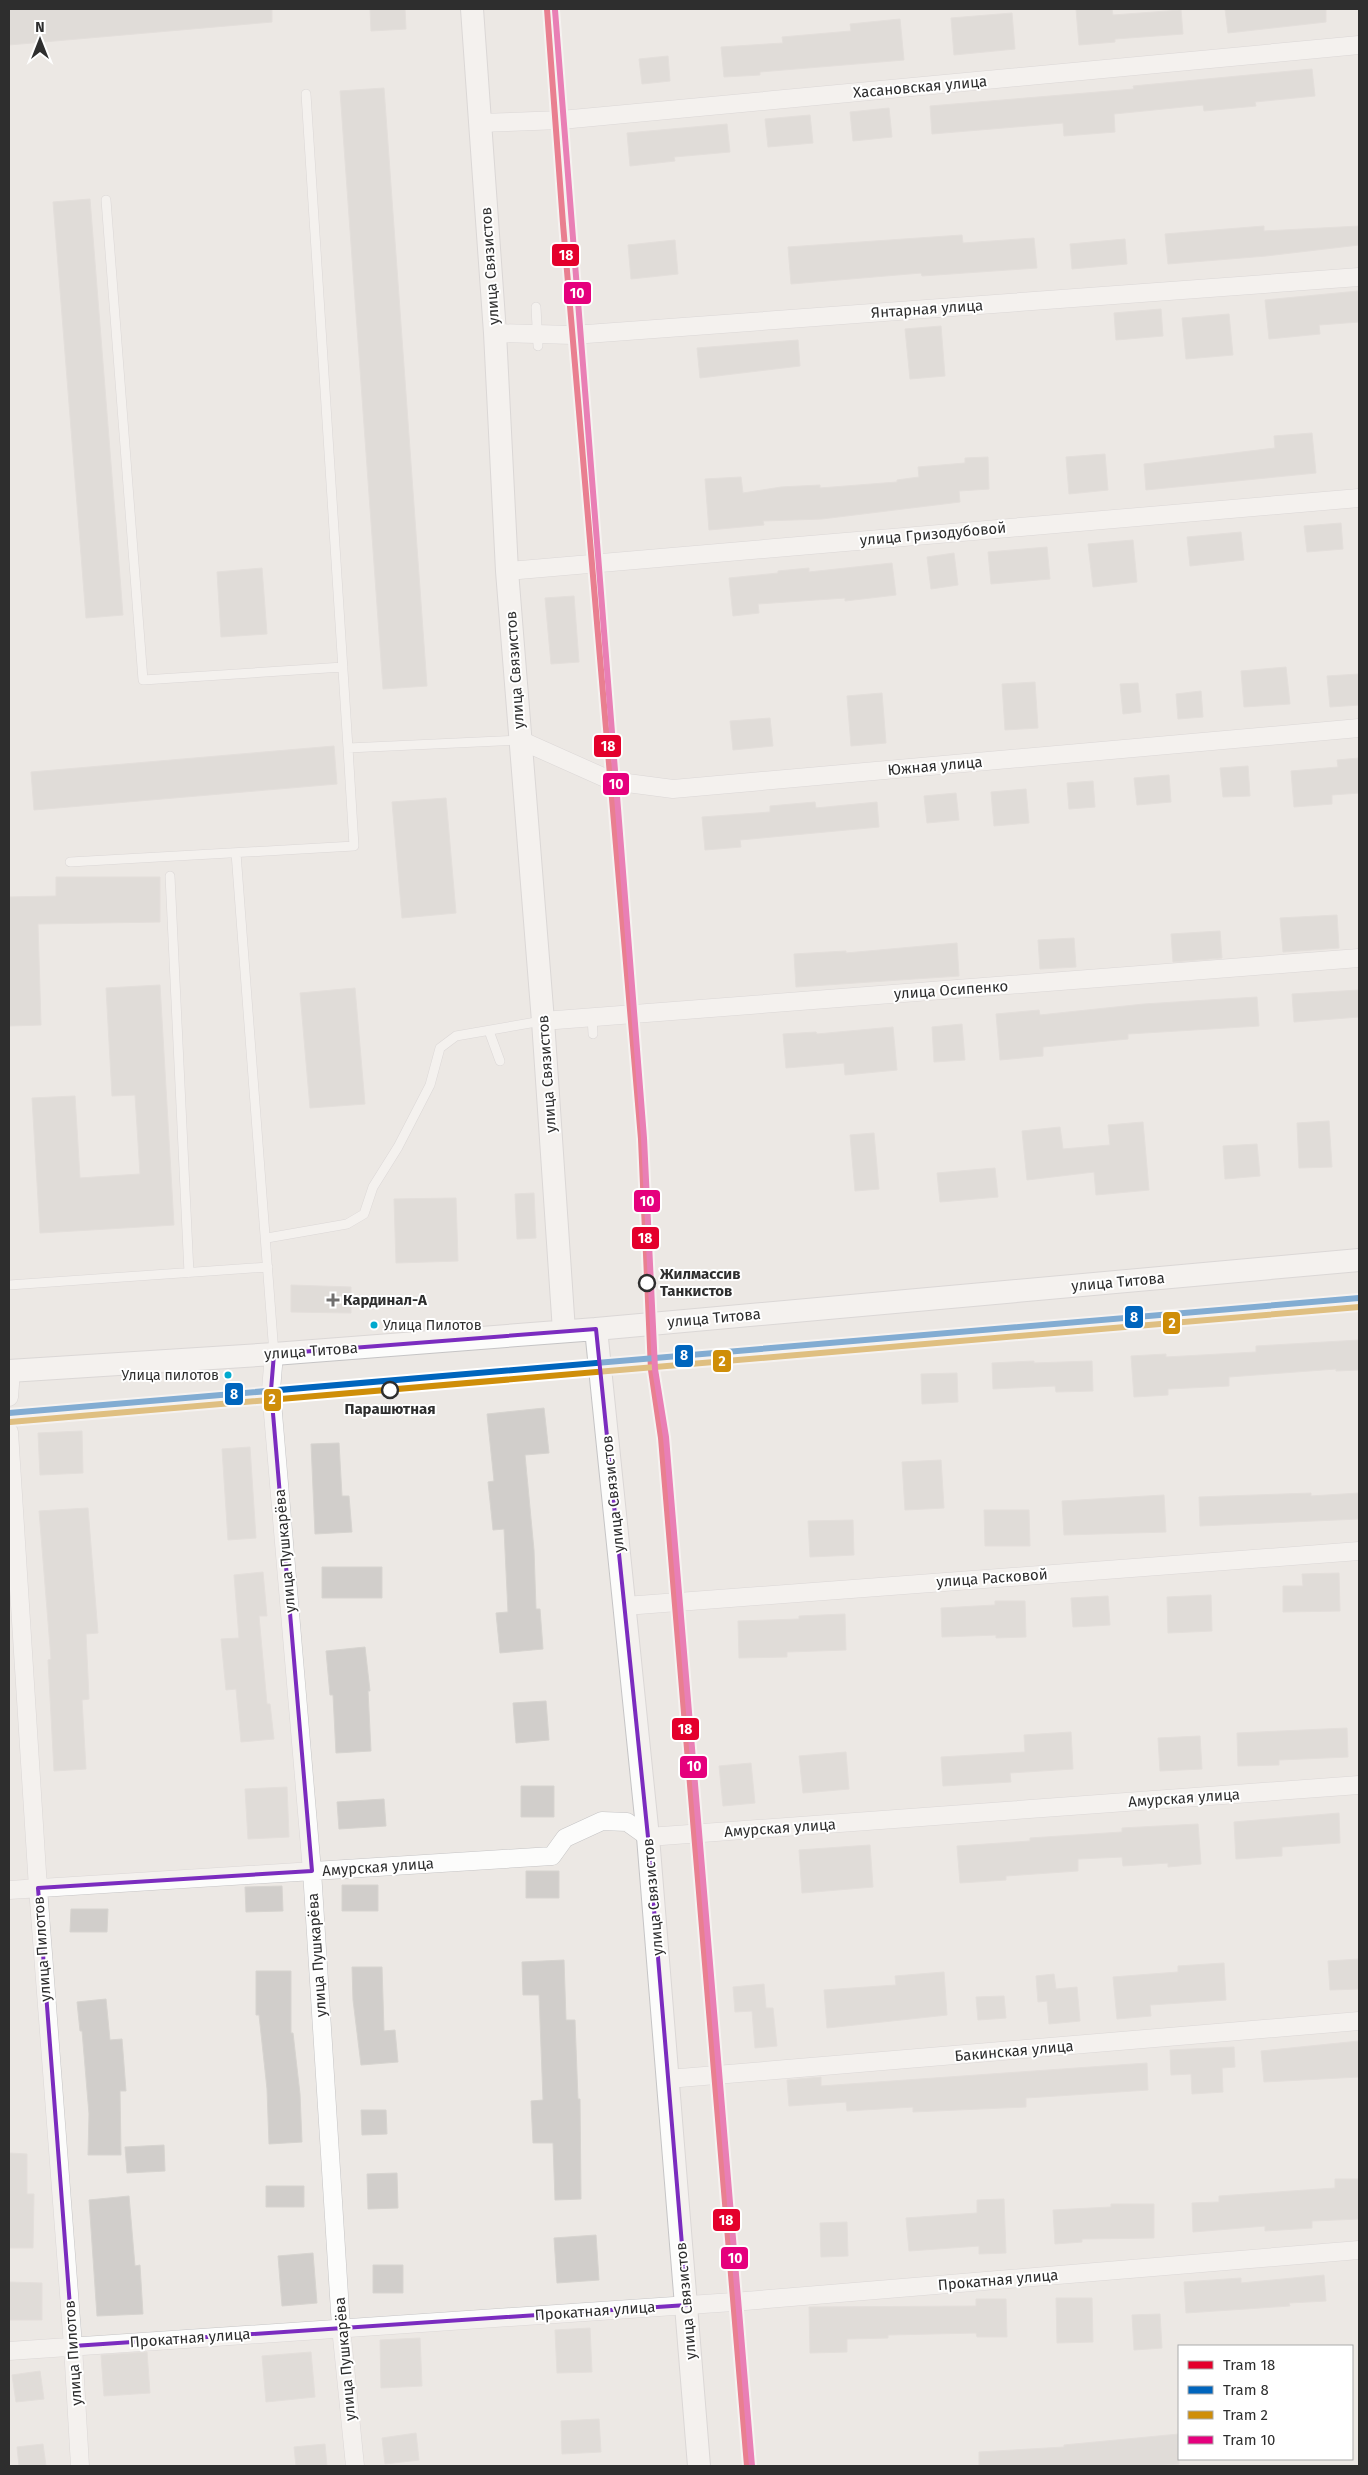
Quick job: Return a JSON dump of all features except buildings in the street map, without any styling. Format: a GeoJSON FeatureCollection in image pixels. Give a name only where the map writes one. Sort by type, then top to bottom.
{"type":"FeatureCollection","features":[{"type":"Feature","properties":{"kind":"street","name":"улица Связистов"},"geometry":{"type":"LineString","coordinates":[[472,9],[495,333],[507,571],[543,1021],[564,1331]]}},
{"type":"Feature","properties":{"kind":"street","name":"Хасановская улица"},"geometry":{"type":"LineString","coordinates":[[480,123],[560,120],[1359,45]]}},
{"type":"Feature","properties":{"kind":"street","name":"Янтарная улица"},"geometry":{"type":"LineString","coordinates":[[495,333],[538,340],[581,335],[1359,277]]}},
{"type":"Feature","properties":{"kind":"street","name":"улица Гризодубовой"},"geometry":{"type":"LineString","coordinates":[[507,571],[1359,498]]}},
{"type":"Feature","properties":{"kind":"street","name":"Южная улица"},"geometry":{"type":"LineString","coordinates":[[520,740],[612,781],[673,789],[1359,728]]}},
{"type":"Feature","properties":{"kind":"street","name":"улица Осипенко"},"geometry":{"type":"LineString","coordinates":[[543,1021],[592,1021],[1359,958]]}},
{"type":"Feature","properties":{"kind":"street","name":"улица Титова"},"geometry":{"type":"LineString","coordinates":[[10,1371],[274,1354],[596,1329],[1359,1260]]}},
{"type":"Feature","properties":{"kind":"street","name":"улица Связистов"},"geometry":{"type":"LineString","coordinates":[[596,1329],[648,1837],[699,2466]]}},
{"type":"Feature","properties":{"kind":"street","name":"улица Пушкарёва"},"geometry":{"type":"LineString","coordinates":[[274,1354],[271,1396],[312,1871],[342,2327],[355,2466]]}},
{"type":"Feature","properties":{"kind":"street"},"geometry":{"type":"LineString","coordinates":[[9,1397],[10,1371]]}},
{"type":"Feature","properties":{"kind":"street","name":"улица Пилотов"},"geometry":{"type":"LineString","coordinates":[[9,1432],[38,1888],[74,2346],[80,2466]]}},
{"type":"Feature","properties":{"kind":"street","name":"улица Расковой"},"geometry":{"type":"LineString","coordinates":[[625,1606],[1359,1551]]}},
{"type":"Feature","properties":{"kind":"street","name":"Амурская улица"},"geometry":{"type":"LineString","coordinates":[[9,1890],[552,1856],[565,1838],[602,1821],[627,1822],[648,1837],[1359,1785]]}},
{"type":"Feature","properties":{"kind":"street","name":"Бакинская улица"},"geometry":{"type":"LineString","coordinates":[[668,2079],[1359,2021]]}},
{"type":"Feature","properties":{"kind":"street","name":"Прокатная улица"},"geometry":{"type":"LineString","coordinates":[[9,2351],[686,2305],[1359,2250]]}},
{"type":"Feature","properties":{"kind":"lane"},"geometry":{"type":"LineString","coordinates":[[70,862],[354,846],[306,94]]}},
{"type":"Feature","properties":{"kind":"lane"},"geometry":{"type":"LineString","coordinates":[[106,200],[143,680],[343,667]]}},
{"type":"Feature","properties":{"kind":"lane"},"geometry":{"type":"LineString","coordinates":[[536,307],[538,340]]}},
{"type":"Feature","properties":{"kind":"lane"},"geometry":{"type":"LineString","coordinates":[[348,748],[520,740]]}},
{"type":"Feature","properties":{"kind":"lane"},"geometry":{"type":"LineString","coordinates":[[236,853],[267,1238],[274,1354]]}},
{"type":"Feature","properties":{"kind":"lane"},"geometry":{"type":"LineString","coordinates":[[170,876],[189,1273]]}},
{"type":"Feature","properties":{"kind":"lane"},"geometry":{"type":"LineString","coordinates":[[267,1238],[346,1224],[364,1214],[373,1187],[398,1147],[430,1085],[440,1048],[456,1036],[543,1021]]}},
{"type":"Feature","properties":{"kind":"lane"},"geometry":{"type":"LineString","coordinates":[[489,1031],[500,1061]]}},
{"type":"Feature","properties":{"kind":"lane"},"geometry":{"type":"LineString","coordinates":[[9,1285],[268,1267]]}},
{"type":"Feature","properties":{"kind":"highlighted area"},"geometry":{"type":"Polygon","coordinates":[[[596,1329],[648,1837],[687,2305],[73,2346],[38,1888],[312,1871],[271,1390],[274,1354],[596,1329]]]}},
{"type":"Feature","properties":{"kind":"tram line","name":"18"},"geometry":{"type":"LineString","coordinates":[[547,9],[563,224],[641,1139],[651,1370],[661,1438],[747,2466]]}},
{"type":"Feature","properties":{"kind":"tram line","name":"10"},"geometry":{"type":"LineString","coordinates":[[555,10],[644,1138],[655,1369],[666,1437],[752,2466]]}},
{"type":"Feature","properties":{"kind":"tram line","name":"8"},"geometry":{"type":"LineString","coordinates":[[9,1413],[1359,1298]]}},
{"type":"Feature","properties":{"kind":"tram line","name":"2"},"geometry":{"type":"LineString","coordinates":[[10,1422],[1359,1307]]}},
{"type":"Feature","properties":{"kind":"place","name":"Жилмассив Танкистов"},"geometry":{"type":"Point","coordinates":[647,1283]}},
{"type":"Feature","properties":{"kind":"place","name":"Кардинал-А"},"geometry":{"type":"Point","coordinates":[333,1300]}},
{"type":"Feature","properties":{"kind":"place","name":"Улица Пилотов"},"geometry":{"type":"Point","coordinates":[374,1325]}},
{"type":"Feature","properties":{"kind":"place","name":"Улица пилотов"},"geometry":{"type":"Point","coordinates":[228,1375]}},
{"type":"Feature","properties":{"kind":"place","name":"Парашютная"},"geometry":{"type":"Point","coordinates":[390,1390]}}]}
